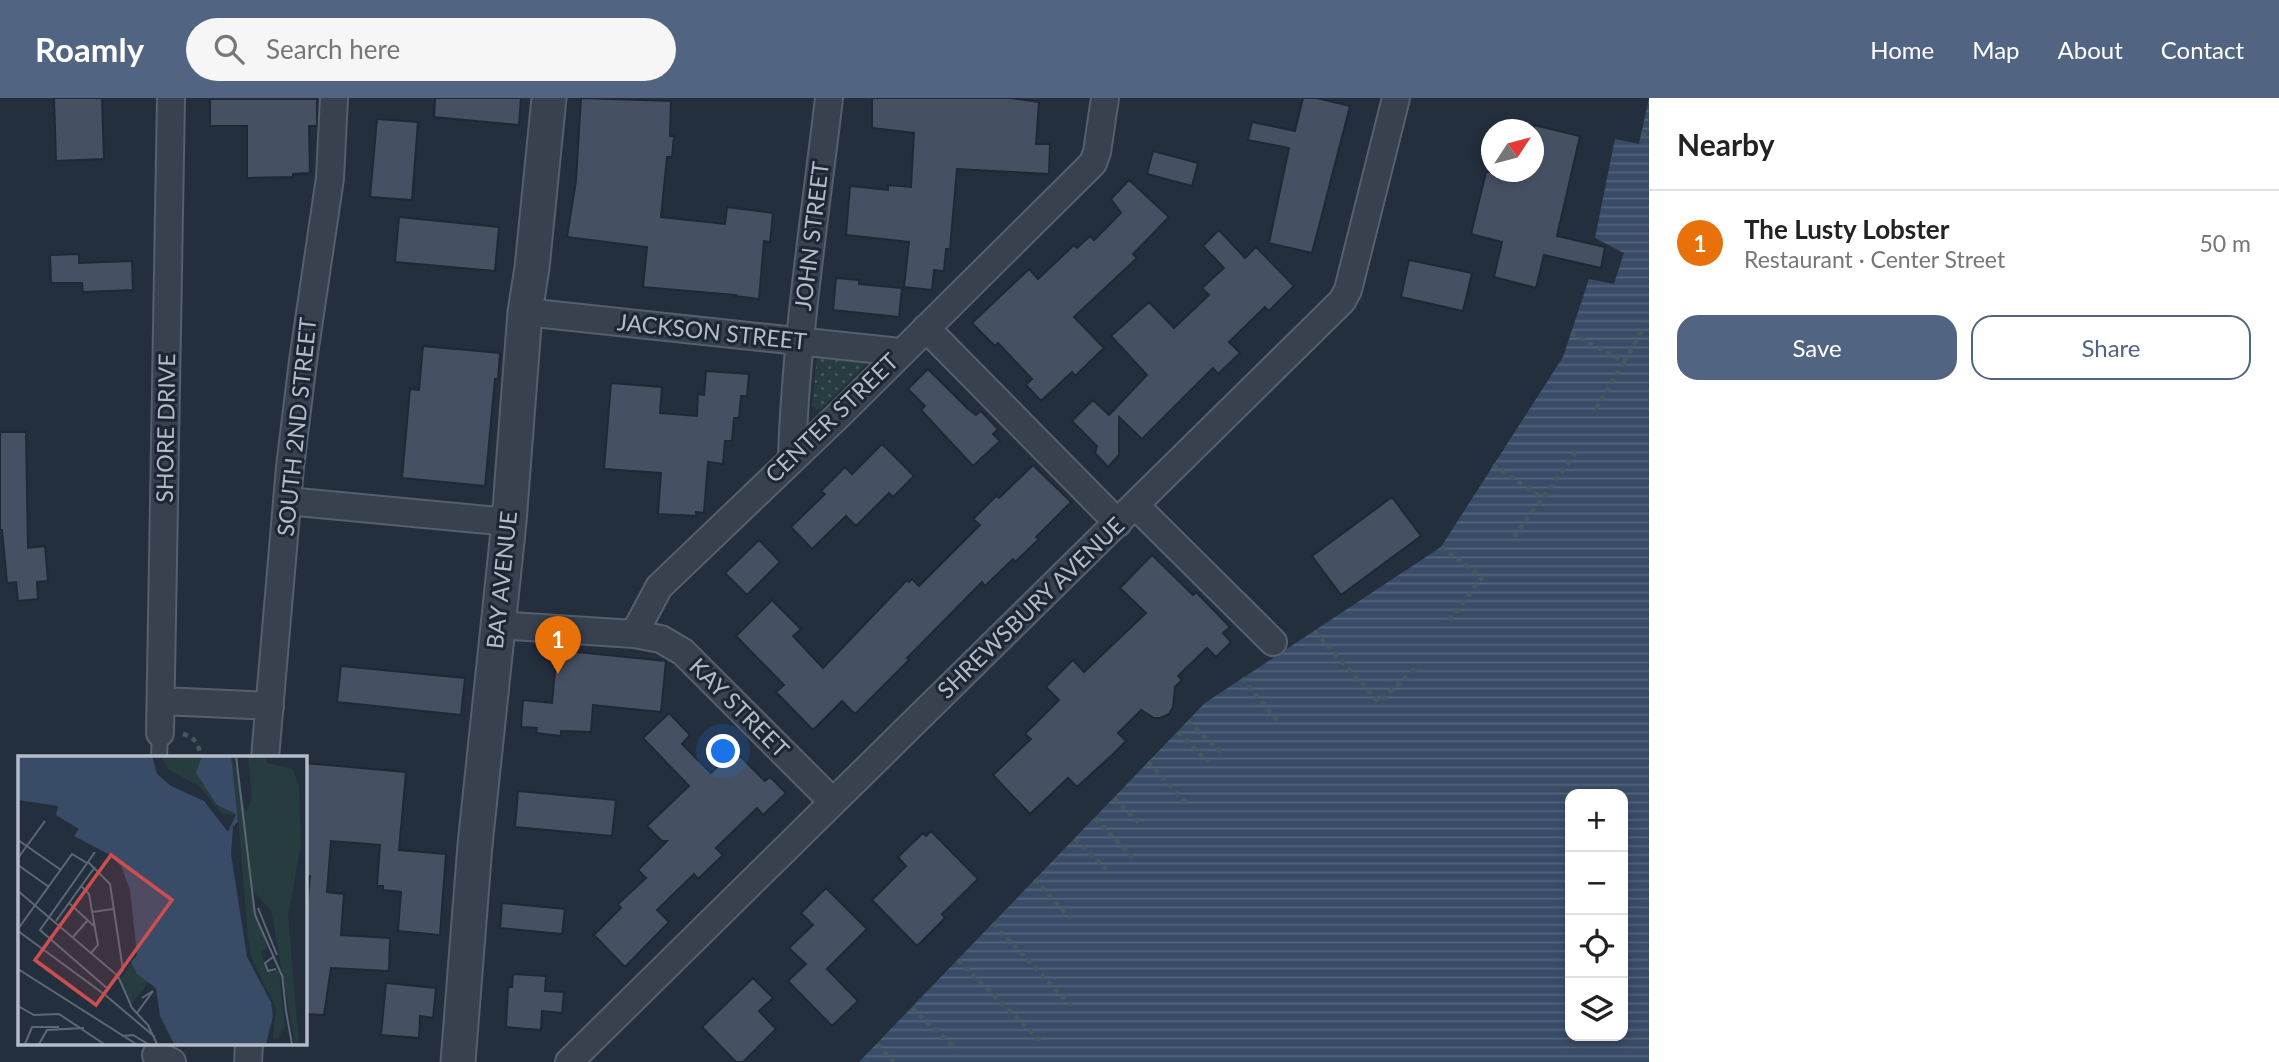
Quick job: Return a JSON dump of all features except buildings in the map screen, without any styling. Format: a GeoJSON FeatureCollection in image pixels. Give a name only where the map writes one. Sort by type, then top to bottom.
{"type":"FeatureCollection","features":[{"type":"Feature","properties":{"kind":"street","name":"SHORE DRIVE"},"geometry":{"type":"LineString","coordinates":[[166,741],[161,701],[171,98]]}},
{"type":"Feature","properties":{"kind":"street","name":"SOUTH 2ND STREET"},"geometry":{"type":"LineString","coordinates":[[265,756],[303,361],[330,178],[334,98]]}},
{"type":"Feature","properties":{"kind":"street","name":"BAY AVENUE"},"geometry":{"type":"LineString","coordinates":[[458,1062],[475,845],[509,522],[525,312],[549,98]]}},
{"type":"Feature","properties":{"kind":"street","name":"JOHN STREET"},"geometry":{"type":"LineString","coordinates":[[792,457],[800,340],[829,98]]}},
{"type":"Feature","properties":{"kind":"street","name":"CENTER STREET"},"geometry":{"type":"LineString","coordinates":[[634,634],[659,587],[841,413],[1093,163],[1105,98]]}},
{"type":"Feature","properties":{"kind":"street","name":"SHREWSBURY AVENUE"},"geometry":{"type":"LineString","coordinates":[[569,1062],[1342,301],[1348,290],[1396,98]]}},
{"type":"Feature","properties":{"kind":"street","name":"JACKSON STREET"},"geometry":{"type":"LineString","coordinates":[[525,312],[900,352]]}},
{"type":"Feature","properties":{"kind":"street"},"geometry":{"type":"LineString","coordinates":[[926,328],[1127,514],[1273,642]]}},
{"type":"Feature","properties":{"kind":"street"},"geometry":{"type":"LineString","coordinates":[[288,501],[509,522]]}},
{"type":"Feature","properties":{"kind":"street"},"geometry":{"type":"LineString","coordinates":[[498,625],[634,634]]}},
{"type":"Feature","properties":{"kind":"street","name":"KAY STREET"},"geometry":{"type":"LineString","coordinates":[[634,634],[661,639],[683,652],[832,802]]}},
{"type":"Feature","properties":{"kind":"street"},"geometry":{"type":"LineString","coordinates":[[161,701],[270,706]]}},
{"type":"Feature","properties":{"kind":"street"},"geometry":{"type":"LineString","coordinates":[[247,1062],[248,1044]]}},
{"type":"Feature","properties":{"kind":"path"},"geometry":{"type":"LineString","coordinates":[[1641,134],[1649,136]]}},
{"type":"Feature","properties":{"kind":"path"},"geometry":{"type":"LineString","coordinates":[[1593,413],[1644,327]]}},
{"type":"Feature","properties":{"kind":"path"},"geometry":{"type":"LineString","coordinates":[[1571,333],[1624,362]]}},
{"type":"Feature","properties":{"kind":"path"},"geometry":{"type":"LineString","coordinates":[[1514,537],[1576,452]]}},
{"type":"Feature","properties":{"kind":"path"},"geometry":{"type":"LineString","coordinates":[[1493,465],[1543,498]]}},
{"type":"Feature","properties":{"kind":"path"},"geometry":{"type":"LineString","coordinates":[[1441,547],[1482,577],[1448,622]]}},
{"type":"Feature","properties":{"kind":"path"},"geometry":{"type":"LineString","coordinates":[[1314,631],[1379,702],[1419,665]]}},
{"type":"Feature","properties":{"kind":"path"},"geometry":{"type":"LineString","coordinates":[[1242,678],[1276,720]]}},
{"type":"Feature","properties":{"kind":"path"},"geometry":{"type":"LineString","coordinates":[[1188,721],[1222,753]]}},
{"type":"Feature","properties":{"kind":"path"},"geometry":{"type":"LineString","coordinates":[[1178,732],[1208,762]]}},
{"type":"Feature","properties":{"kind":"path"},"geometry":{"type":"LineString","coordinates":[[166,741],[191,736],[200,756]]}},
{"type":"Feature","properties":{"kind":"path"},"geometry":{"type":"LineString","coordinates":[[1148,762],[1186,803]]}},
{"type":"Feature","properties":{"kind":"path"},"geometry":{"type":"LineString","coordinates":[[1114,798],[1142,826]]}},
{"type":"Feature","properties":{"kind":"path"},"geometry":{"type":"LineString","coordinates":[[1095,818],[1133,858]]}},
{"type":"Feature","properties":{"kind":"path"},"geometry":{"type":"LineString","coordinates":[[1075,839],[1106,869]]}},
{"type":"Feature","properties":{"kind":"path"},"geometry":{"type":"LineString","coordinates":[[1035,879],[1071,919]]}},
{"type":"Feature","properties":{"kind":"path"},"geometry":{"type":"LineString","coordinates":[[993,923],[1070,1005]]}},
{"type":"Feature","properties":{"kind":"path"},"geometry":{"type":"LineString","coordinates":[[958,960],[1041,1042]]}},
{"type":"Feature","properties":{"kind":"path"},"geometry":{"type":"LineString","coordinates":[[912,1007],[956,1049]]}},
{"type":"Feature","properties":{"kind":"path"},"geometry":{"type":"LineString","coordinates":[[877,1044],[894,1062]]}},
{"type":"Feature","properties":{"kind":"green space"},"geometry":{"type":"Polygon","coordinates":[[[821,354],[864,359],[865,365],[821,409],[817,409],[812,406],[817,357],[821,354]]]}},
{"type":"Feature","properties":{"kind":"water"},"geometry":{"type":"Polygon","coordinates":[[[1649,98],[1649,1062],[859,1062],[1205,703],[1441,547],[1563,357],[1589,279],[1614,284],[1624,253],[1595,238],[1615,139],[1639,144],[1649,98]]]}},
{"type":"Feature","properties":{"kind":"place","name":"The Lusty Lobster"},"geometry":{"type":"Point","coordinates":[558,674]}}]}
